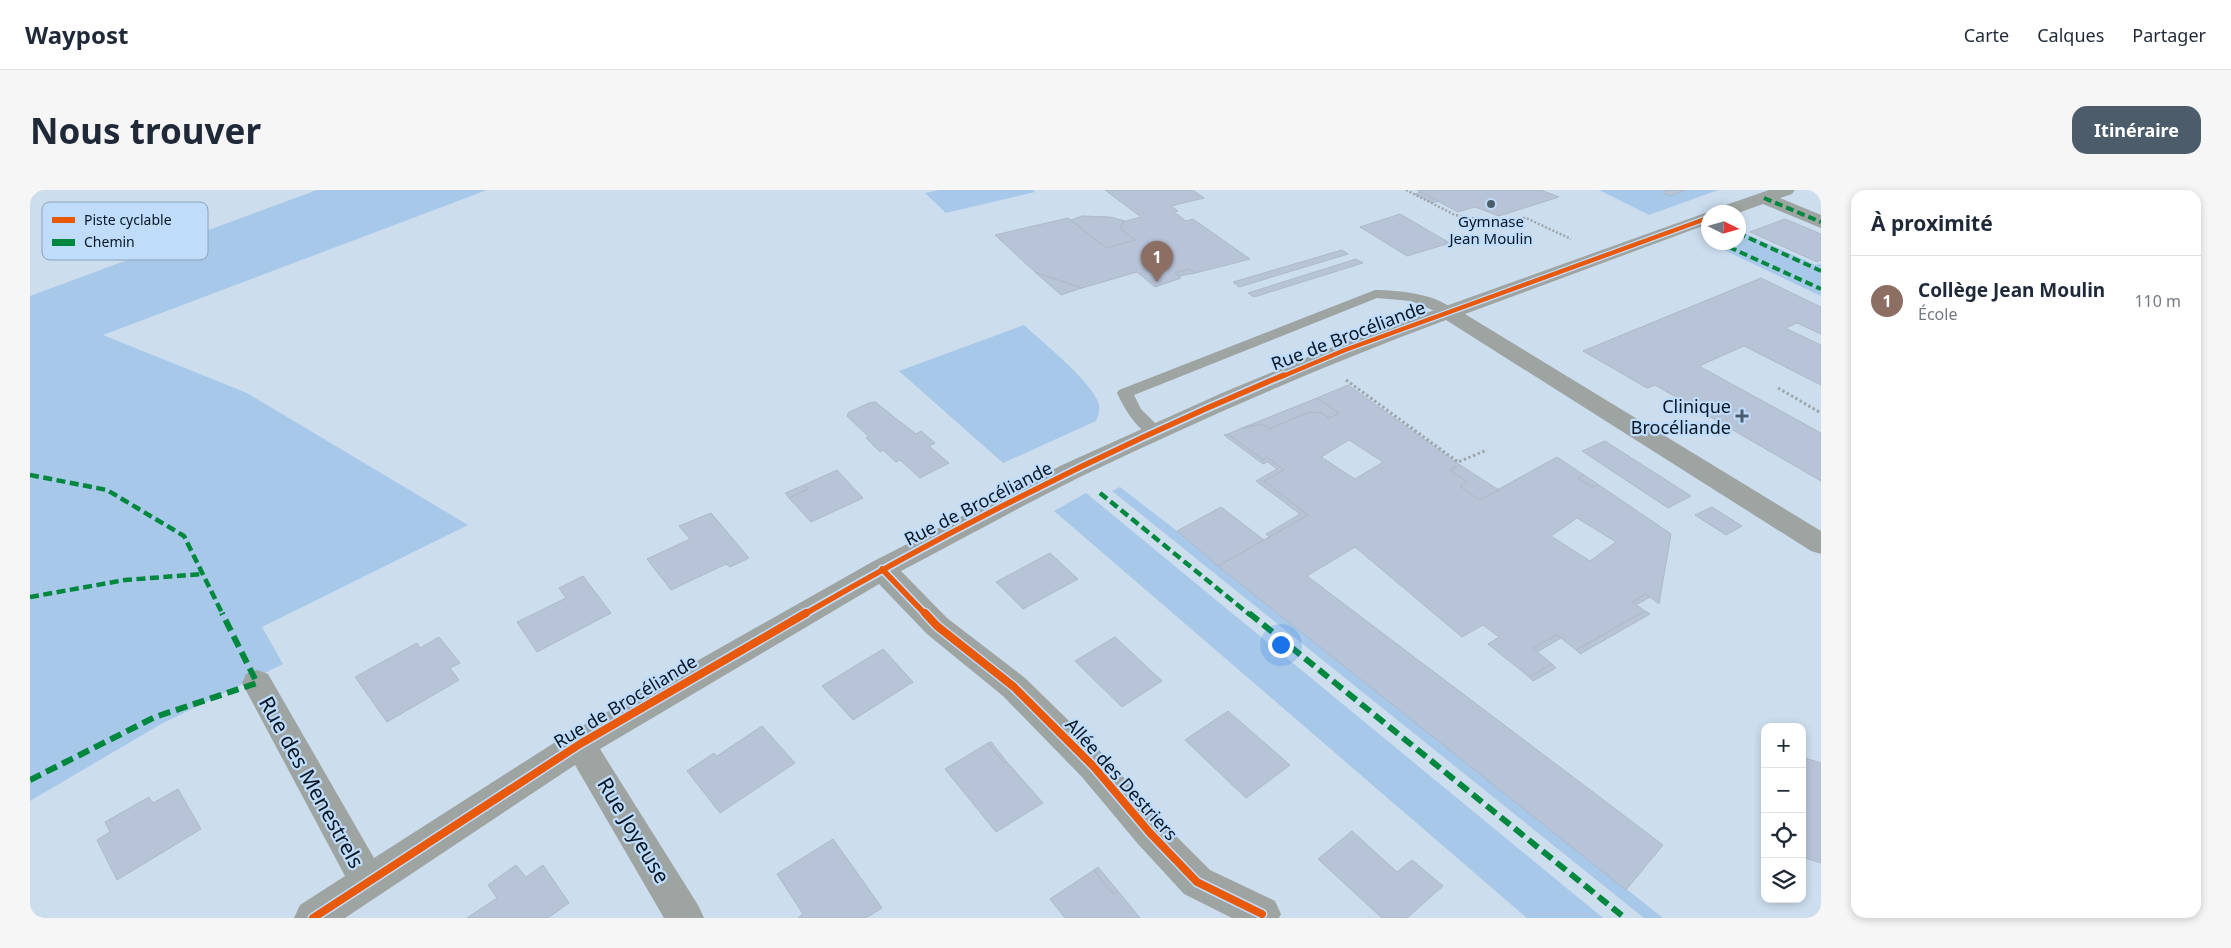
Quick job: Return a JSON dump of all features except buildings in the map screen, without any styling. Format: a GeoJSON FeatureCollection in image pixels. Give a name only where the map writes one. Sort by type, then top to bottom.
{"type":"FeatureCollection","features":[{"type":"Feature","properties":{"kind":"street"},"geometry":{"type":"LineString","coordinates":[[1744,205],[1786,190]]}},
{"type":"Feature","properties":{"kind":"street"},"geometry":{"type":"LineString","coordinates":[[1764,198],[1821,222]]}},
{"type":"Feature","properties":{"kind":"street","name":"Rue de Brocéliande"},"geometry":{"type":"LineString","coordinates":[[314,918],[367,881],[580,744],[882,569],[1072,471],[1230,398],[1345,350],[1701,221]]}},
{"type":"Feature","properties":{"kind":"street"},"geometry":{"type":"LineString","coordinates":[[1449,313],[1821,544]]}},
{"type":"Feature","properties":{"kind":"street","name":"Allée des Destriers"},"geometry":{"type":"LineString","coordinates":[[882,569],[937,626],[1014,687],[1094,767],[1150,833],[1198,882],[1262,914]]}},
{"type":"Feature","properties":{"kind":"street","name":"Rue des Menestrels"},"geometry":{"type":"LineString","coordinates":[[257,683],[367,881]]}},
{"type":"Feature","properties":{"kind":"street","name":"Rue Joyeuse"},"geometry":{"type":"LineString","coordinates":[[580,744],[686,918]]}},
{"type":"Feature","properties":{"kind":"lane"},"geometry":{"type":"LineString","coordinates":[[1156,432],[1134,412],[1125,393],[1375,294],[1401,294],[1425,299],[1449,313]]}},
{"type":"Feature","properties":{"kind":"path"},"geometry":{"type":"LineString","coordinates":[[1406,190],[1455,215],[1493,222],[1526,218],[1573,240]]}},
{"type":"Feature","properties":{"kind":"path"},"geometry":{"type":"LineString","coordinates":[[1344,378],[1458,462],[1486,450]]}},
{"type":"Feature","properties":{"kind":"path"},"geometry":{"type":"LineString","coordinates":[[1778,388],[1821,413]]}},
{"type":"Feature","properties":{"kind":"shaded area"},"geometry":{"type":"Polygon","coordinates":[[[317,190],[487,190],[103,335],[247,393],[468,525],[262,627],[283,664],[161,724],[30,801],[30,296],[127,260],[208,260],[208,230],[317,190]]]}},
{"type":"Feature","properties":{"kind":"shaded area"},"geometry":{"type":"Polygon","coordinates":[[[939,190],[1033,190],[1035,192],[946,213],[925,193],[939,190]]]}},
{"type":"Feature","properties":{"kind":"shaded area"},"geometry":{"type":"Polygon","coordinates":[[[1599,190],[1718,190],[1649,215],[1599,190]]]}},
{"type":"Feature","properties":{"kind":"shaded area"},"geometry":{"type":"Polygon","coordinates":[[[1746,234],[1816,265],[1821,263],[1821,296],[1724,250],[1746,250],[1746,234]]]}},
{"type":"Feature","properties":{"kind":"shaded area"},"geometry":{"type":"Polygon","coordinates":[[[1024,325],[1088,386],[1099,405],[1099,411],[1096,421],[1003,463],[899,371],[1024,325]]]}},
{"type":"Feature","properties":{"kind":"shaded area"},"geometry":{"type":"Polygon","coordinates":[[[1120,487],[1663,918],[1644,918],[1112,491],[1120,487]]]}},
{"type":"Feature","properties":{"kind":"shaded area"},"geometry":{"type":"Polygon","coordinates":[[[1086,493],[1603,918],[1527,918],[1054,511],[1086,493]]]}},
{"type":"Feature","properties":{"kind":"marked path"},"geometry":{"type":"LineString","coordinates":[[1764,198],[1821,222]]}},
{"type":"Feature","properties":{"kind":"marked path"},"geometry":{"type":"LineString","coordinates":[[1746,237],[1821,271]]}},
{"type":"Feature","properties":{"kind":"marked path"},"geometry":{"type":"LineString","coordinates":[[1736,250],[1821,289]]}},
{"type":"Feature","properties":{"kind":"marked path"},"geometry":{"type":"LineString","coordinates":[[30,475],[107,490],[184,536],[257,683],[155,717],[30,780]]}},
{"type":"Feature","properties":{"kind":"marked path"},"geometry":{"type":"LineString","coordinates":[[1100,493],[1625,918]]}},
{"type":"Feature","properties":{"kind":"marked path"},"geometry":{"type":"LineString","coordinates":[[30,597],[125,580],[203,574]]}},
{"type":"Feature","properties":{"kind":"cycle path"},"geometry":{"type":"LineString","coordinates":[[313,918],[580,744],[882,569],[1071,471],[1230,398],[1345,350],[1701,221]]}},
{"type":"Feature","properties":{"kind":"cycle path"},"geometry":{"type":"LineString","coordinates":[[882,569],[937,626],[1014,687],[1094,767],[1150,833],[1197,882],[1262,914]]}},
{"type":"Feature","properties":{"kind":"place","name":"Gymnase Jean Moulin"},"geometry":{"type":"Point","coordinates":[1491,204]}},
{"type":"Feature","properties":{"kind":"place","name":"Collège Jean Moulin"},"geometry":{"type":"Point","coordinates":[1157,282]}},
{"type":"Feature","properties":{"kind":"place","name":"Clinique Brocéliande"},"geometry":{"type":"Point","coordinates":[1742,416]}}]}
